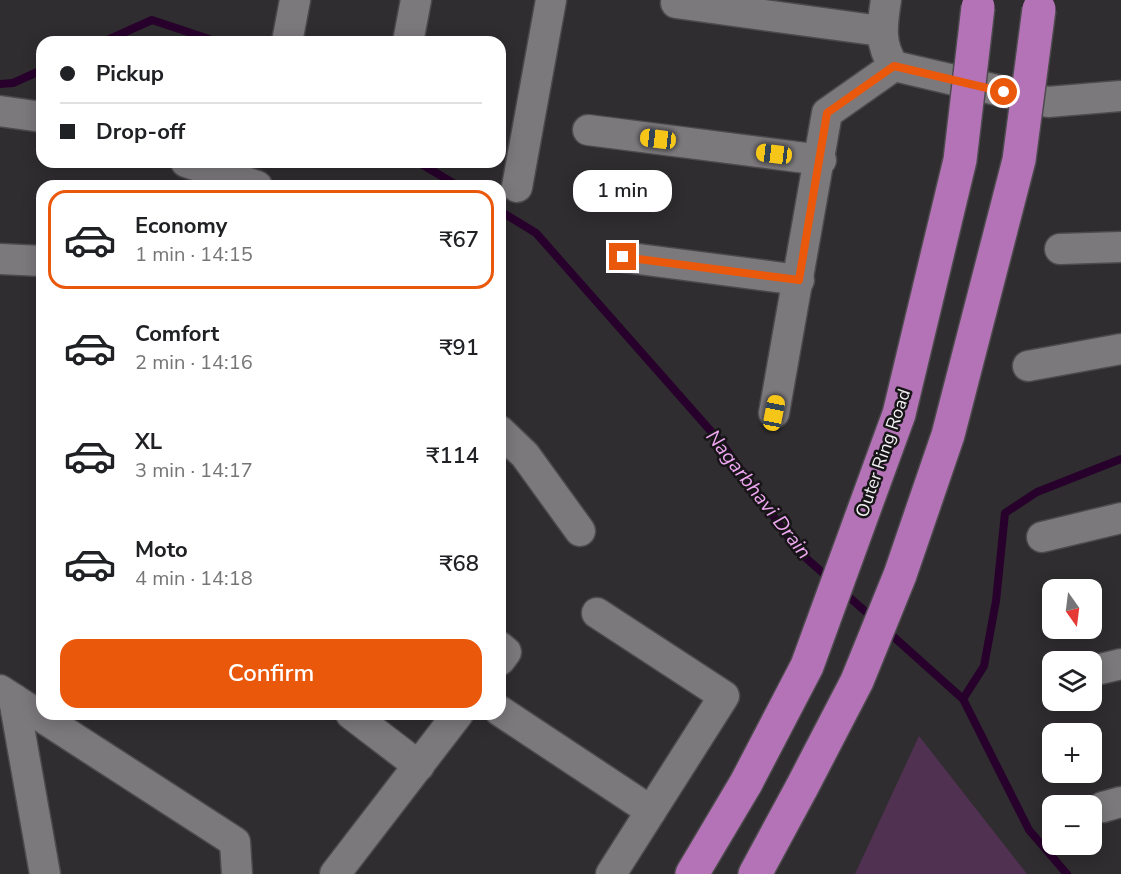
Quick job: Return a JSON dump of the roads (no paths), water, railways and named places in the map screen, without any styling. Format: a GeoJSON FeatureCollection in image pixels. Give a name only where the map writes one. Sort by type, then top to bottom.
{"type":"FeatureCollection","features":[{"type":"Feature","properties":{"kind":"highway","name":"Outer Ring Road"},"geometry":{"type":"LineString","coordinates":[[692,874],[746,783],[807,666],[898,414],[960,160],[978,3]]}},
{"type":"Feature","properties":{"kind":"highway"},"geometry":{"type":"LineString","coordinates":[[768,865],[802,787],[862,670],[900,575],[948,435],[1020,160],[1040,4]]}},
{"type":"Feature","properties":{"kind":"street"},"geometry":{"type":"LineString","coordinates":[[288,36],[295,0]]}},
{"type":"Feature","properties":{"kind":"street"},"geometry":{"type":"LineString","coordinates":[[409,36],[416,0]]}},
{"type":"Feature","properties":{"kind":"street"},"geometry":{"type":"LineString","coordinates":[[517,187],[551,0]]}},
{"type":"Feature","properties":{"kind":"street"},"geometry":{"type":"LineString","coordinates":[[886,0],[881,31],[886,54],[894,66],[1048,102],[1121,96]]}},
{"type":"Feature","properties":{"kind":"street"},"geometry":{"type":"LineString","coordinates":[[676,3],[881,31]]}},
{"type":"Feature","properties":{"kind":"street"},"geometry":{"type":"LineString","coordinates":[[774,413],[821,160],[827,113],[894,66]]}},
{"type":"Feature","properties":{"kind":"street"},"geometry":{"type":"LineString","coordinates":[[0,111],[36,116]]}},
{"type":"Feature","properties":{"kind":"street"},"geometry":{"type":"LineString","coordinates":[[588,129],[821,160]]}},
{"type":"Feature","properties":{"kind":"street"},"geometry":{"type":"LineString","coordinates":[[204,168],[239,180]]}},
{"type":"Feature","properties":{"kind":"street"},"geometry":{"type":"LineString","coordinates":[[1060,249],[1121,247]]}},
{"type":"Feature","properties":{"kind":"street"},"geometry":{"type":"LineString","coordinates":[[623,257],[799,280]]}},
{"type":"Feature","properties":{"kind":"street"},"geometry":{"type":"LineString","coordinates":[[0,259],[36,261]]}},
{"type":"Feature","properties":{"kind":"street"},"geometry":{"type":"LineString","coordinates":[[1028,366],[1121,349]]}},
{"type":"Feature","properties":{"kind":"street"},"geometry":{"type":"LineString","coordinates":[[506,437],[525,455],[580,531]]}},
{"type":"Feature","properties":{"kind":"street"},"geometry":{"type":"LineString","coordinates":[[1042,537],[1121,518]]}},
{"type":"Feature","properties":{"kind":"street"},"geometry":{"type":"LineString","coordinates":[[597,613],[724,696],[610,874]]}},
{"type":"Feature","properties":{"kind":"street"},"geometry":{"type":"LineString","coordinates":[[1102,669],[1121,664]]}},
{"type":"Feature","properties":{"kind":"street"},"geometry":{"type":"LineString","coordinates":[[7,695],[45,874]]}},
{"type":"Feature","properties":{"kind":"street"},"geometry":{"type":"LineString","coordinates":[[7,695],[36,714]]}},
{"type":"Feature","properties":{"kind":"street"},"geometry":{"type":"LineString","coordinates":[[506,715],[651,811]]}},
{"type":"Feature","properties":{"kind":"street"},"geometry":{"type":"LineString","coordinates":[[46,720],[235,842],[237,874]]}},
{"type":"Feature","properties":{"kind":"street"},"geometry":{"type":"LineString","coordinates":[[359,720],[418,766]]}},
{"type":"Feature","properties":{"kind":"street"},"geometry":{"type":"LineString","coordinates":[[335,874],[453,720]]}},
{"type":"Feature","properties":{"kind":"waterway","name":"Nagarbhavi Drain"},"geometry":{"type":"LineString","coordinates":[[116,36],[152,20],[200,36]]}},
{"type":"Feature","properties":{"kind":"waterway","name":"Nagarbhavi Drain"},"geometry":{"type":"LineString","coordinates":[[0,84],[13,83],[36,73]]}},
{"type":"Feature","properties":{"kind":"waterway","name":"Nagarbhavi Drain"},"geometry":{"type":"LineString","coordinates":[[428,168],[448,180]]}},
{"type":"Feature","properties":{"kind":"waterway","name":"Nagarbhavi Drain"},"geometry":{"type":"LineString","coordinates":[[506,215],[536,233],[724,446],[798,551],[832,581]]}},
{"type":"Feature","properties":{"kind":"waterway"},"geometry":{"type":"LineString","coordinates":[[963,699],[984,666],[996,601],[1005,513],[1037,492],[1121,459]]}},
{"type":"Feature","properties":{"kind":"waterway","name":"Nagarbhavi Drain"},"geometry":{"type":"LineString","coordinates":[[841,590],[874,619]]}},
{"type":"Feature","properties":{"kind":"waterway","name":"Nagarbhavi Drain"},"geometry":{"type":"LineString","coordinates":[[886,630],[963,699],[1029,830],[1067,874]]}}]}
